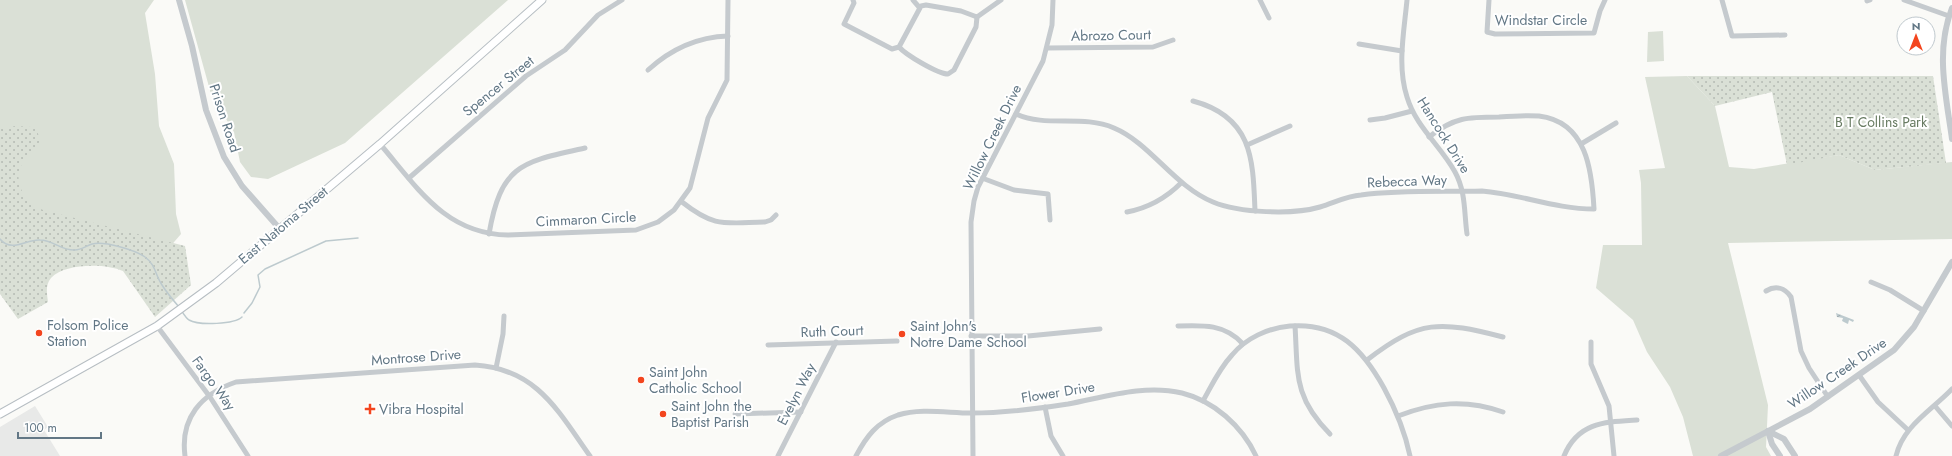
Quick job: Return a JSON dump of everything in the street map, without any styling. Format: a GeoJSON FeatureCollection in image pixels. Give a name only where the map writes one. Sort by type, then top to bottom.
{"type":"FeatureCollection","features":[{"type":"Feature","properties":{"kind":"main road","name":"East Natoma Street"},"geometry":{"type":"LineString","coordinates":[[0,414],[157,326],[204,292],[380,144],[542,0]]}},
{"type":"Feature","properties":{"kind":"street","name":"Prison Road"},"geometry":{"type":"LineString","coordinates":[[179,0],[192,46],[206,110],[224,157],[242,186],[279,228]]}},
{"type":"Feature","properties":{"kind":"street","name":"Spencer Street"},"geometry":{"type":"LineString","coordinates":[[409,178],[526,76],[565,50],[598,15],[622,0]]}},
{"type":"Feature","properties":{"kind":"street","name":"Cimmaron Circle"},"geometry":{"type":"LineString","coordinates":[[380,144],[409,178],[445,215],[463,226],[489,234],[508,235],[636,230],[658,222],[682,202],[693,181],[708,118],[727,80],[728,0]]}},
{"type":"Feature","properties":{"kind":"street"},"geometry":{"type":"LineString","coordinates":[[852,0],[854,3],[844,24],[887,48],[899,47],[906,54],[940,72],[948,74],[954,70],[976,26],[977,18],[1001,0]]}},
{"type":"Feature","properties":{"kind":"street"},"geometry":{"type":"LineString","coordinates":[[913,0],[919,7]]}},
{"type":"Feature","properties":{"kind":"street","name":"Willow Creek Drive"},"geometry":{"type":"LineString","coordinates":[[972,456],[972,211],[982,178],[1039,69],[1047,48],[1052,25],[1053,0]]}},
{"type":"Feature","properties":{"kind":"street"},"geometry":{"type":"LineString","coordinates":[[1260,0],[1269,18]]}},
{"type":"Feature","properties":{"kind":"street","name":"Hancock Drive"},"geometry":{"type":"LineString","coordinates":[[1407,0],[1402,51],[1402,77],[1412,111],[1429,137],[1450,164],[1462,191],[1467,234]]}},
{"type":"Feature","properties":{"kind":"street","name":"Windstar Circle"},"geometry":{"type":"LineString","coordinates":[[1489,0],[1486,32],[1495,34],[1594,33],[1600,11],[1605,0]]}},
{"type":"Feature","properties":{"kind":"street"},"geometry":{"type":"LineString","coordinates":[[1722,0],[1732,36],[1785,35]]}},
{"type":"Feature","properties":{"kind":"street"},"geometry":{"type":"LineString","coordinates":[[1904,0],[1949,16]]}},
{"type":"Feature","properties":{"kind":"street"},"geometry":{"type":"LineString","coordinates":[[899,47],[919,7],[926,5],[961,11],[977,18]]}},
{"type":"Feature","properties":{"kind":"street"},"geometry":{"type":"LineString","coordinates":[[1952,8],[1943,42],[1942,56],[1952,138]]}},
{"type":"Feature","properties":{"kind":"street"},"geometry":{"type":"LineString","coordinates":[[648,70],[666,55],[687,44],[706,38],[728,36]]}},
{"type":"Feature","properties":{"kind":"street","name":"Abrozo Court"},"geometry":{"type":"LineString","coordinates":[[1047,48],[1153,47],[1173,40]]}},
{"type":"Feature","properties":{"kind":"street"},"geometry":{"type":"LineString","coordinates":[[1359,44],[1402,51]]}},
{"type":"Feature","properties":{"kind":"street"},"geometry":{"type":"LineString","coordinates":[[1193,101],[1223,114],[1237,128],[1247,145],[1253,169],[1255,211]]}},
{"type":"Feature","properties":{"kind":"street"},"geometry":{"type":"LineString","coordinates":[[1370,120],[1412,111]]}},
{"type":"Feature","properties":{"kind":"street","name":"Rebecca Way"},"geometry":{"type":"LineString","coordinates":[[1016,114],[1041,121],[1086,121],[1113,127],[1133,140],[1181,182],[1212,202],[1234,209],[1255,211],[1313,209],[1359,195],[1462,191],[1492,191],[1554,206],[1594,209],[1590,167],[1581,144],[1571,132],[1558,122],[1543,117],[1531,116],[1461,118],[1447,124],[1429,137]]}},
{"type":"Feature","properties":{"kind":"street"},"geometry":{"type":"LineString","coordinates":[[1581,144],[1616,123]]}},
{"type":"Feature","properties":{"kind":"street"},"geometry":{"type":"LineString","coordinates":[[1247,145],[1290,126]]}},
{"type":"Feature","properties":{"kind":"street"},"geometry":{"type":"LineString","coordinates":[[489,234],[493,209],[498,195],[508,179],[515,172],[535,160],[585,148]]}},
{"type":"Feature","properties":{"kind":"street"},"geometry":{"type":"LineString","coordinates":[[982,178],[1014,190],[1048,194],[1050,220]]}},
{"type":"Feature","properties":{"kind":"street"},"geometry":{"type":"LineString","coordinates":[[1127,212],[1143,208],[1160,200],[1181,182]]}},
{"type":"Feature","properties":{"kind":"street"},"geometry":{"type":"LineString","coordinates":[[682,202],[704,218],[719,223],[765,222],[771,220],[776,215]]}},
{"type":"Feature","properties":{"kind":"street","name":"Willow Creek Drive"},"geometry":{"type":"LineString","coordinates":[[1721,456],[1810,409],[1894,350],[1909,334],[1952,262]]}},
{"type":"Feature","properties":{"kind":"street"},"geometry":{"type":"LineString","coordinates":[[1871,282],[1890,290],[1924,311]]}},
{"type":"Feature","properties":{"kind":"street"},"geometry":{"type":"LineString","coordinates":[[1766,292],[1772,288],[1779,288],[1786,291],[1791,297],[1801,352],[1809,368],[1828,397]]}},
{"type":"Feature","properties":{"kind":"street"},"geometry":{"type":"LineString","coordinates":[[496,368],[504,334],[504,316]]}},
{"type":"Feature","properties":{"kind":"street"},"geometry":{"type":"LineString","coordinates":[[1178,326],[1207,325],[1217,327],[1231,334],[1243,344]]}},
{"type":"Feature","properties":{"kind":"street","name":"Fargo Way"},"geometry":{"type":"LineString","coordinates":[[157,326],[210,397],[248,456]]}},
{"type":"Feature","properties":{"kind":"street"},"geometry":{"type":"LineString","coordinates":[[1295,326],[1296,366],[1300,387],[1314,415],[1330,434]]}},
{"type":"Feature","properties":{"kind":"street"},"geometry":{"type":"LineString","coordinates":[[1203,402],[1222,367],[1243,344],[1267,331],[1295,326],[1314,327],[1332,332],[1348,341],[1367,360],[1398,416],[1410,456]]}},
{"type":"Feature","properties":{"kind":"street"},"geometry":{"type":"LineString","coordinates":[[1367,360],[1398,338],[1427,328],[1459,326],[1502,337]]}},
{"type":"Feature","properties":{"kind":"street"},"geometry":{"type":"LineString","coordinates":[[971,336],[1028,336],[1100,329]]}},
{"type":"Feature","properties":{"kind":"street","name":"Ruth Court"},"geometry":{"type":"LineString","coordinates":[[768,345],[897,341]]}},
{"type":"Feature","properties":{"kind":"street","name":"Evelyn Way"},"geometry":{"type":"LineString","coordinates":[[778,456],[836,342]]}},
{"type":"Feature","properties":{"kind":"street"},"geometry":{"type":"LineString","coordinates":[[1591,342],[1590,353],[1592,369],[1606,398],[1612,422],[1614,456]]}},
{"type":"Feature","properties":{"kind":"street","name":"Montrose Drive"},"geometry":{"type":"LineString","coordinates":[[185,456],[184,435],[188,420],[197,407],[210,397],[232,384],[246,380],[470,365],[496,368],[521,377],[546,396],[590,456]]}},
{"type":"Feature","properties":{"kind":"street"},"geometry":{"type":"LineString","coordinates":[[1859,375],[1878,402],[1908,430]]}},
{"type":"Feature","properties":{"kind":"street"},"geometry":{"type":"LineString","coordinates":[[1896,456],[1901,440],[1908,430],[1952,389]]}},
{"type":"Feature","properties":{"kind":"street","name":"Flower Drive"},"geometry":{"type":"LineString","coordinates":[[856,456],[871,433],[892,417],[918,412],[971,413],[1045,408],[1148,390],[1171,391],[1203,402],[1223,414],[1238,428],[1256,456]]}},
{"type":"Feature","properties":{"kind":"street"},"geometry":{"type":"LineString","coordinates":[[1398,416],[1426,406],[1452,403],[1478,405],[1503,412]]}},
{"type":"Feature","properties":{"kind":"street"},"geometry":{"type":"LineString","coordinates":[[1935,406],[1952,426]]}},
{"type":"Feature","properties":{"kind":"street"},"geometry":{"type":"LineString","coordinates":[[1045,408],[1051,436],[1063,456]]}},
{"type":"Feature","properties":{"kind":"street"},"geometry":{"type":"LineString","coordinates":[[735,414],[801,412]]}},
{"type":"Feature","properties":{"kind":"street"},"geometry":{"type":"LineString","coordinates":[[1564,456],[1570,444],[1582,432],[1597,424],[1637,420]]}},
{"type":"Feature","properties":{"kind":"street"},"geometry":{"type":"LineString","coordinates":[[1768,431],[1772,444],[1780,456]]}},
{"type":"Feature","properties":{"kind":"street"},"geometry":{"type":"LineString","coordinates":[[1768,431],[1784,440],[1795,456]]}},
{"type":"Feature","properties":{"kind":"shaded area"},"geometry":{"type":"Polygon","coordinates":[[[35,406],[48,427],[44,430],[60,456],[0,456],[0,427],[35,406]]]}},
{"type":"Feature","properties":{"kind":"green space"},"geometry":{"type":"Polygon","coordinates":[[[0,0],[154,0],[145,13],[155,74],[159,126],[174,164],[176,214],[181,234],[168,249],[0,203],[0,0]]]}},
{"type":"Feature","properties":{"kind":"green space"},"geometry":{"type":"Polygon","coordinates":[[[185,0],[508,0],[345,143],[268,179],[251,177],[240,162],[234,132],[211,94],[185,0]]]}},
{"type":"Feature","properties":{"kind":"green space"},"geometry":{"type":"Polygon","coordinates":[[[1663,31],[1664,61],[1647,62],[1648,32],[1663,31]]]}},
{"type":"Feature","properties":{"kind":"green space"},"geometry":{"type":"Polygon","coordinates":[[[1687,76],[1715,106],[1729,167],[1754,169],[1839,155],[1875,170],[1952,162],[1952,239],[1728,243],[1768,405],[1766,447],[1771,456],[1693,456],[1683,417],[1670,387],[1647,352],[1633,320],[1596,288],[1603,245],[1642,245],[1641,183],[1639,170],[1665,168],[1645,77],[1687,76]]]}},
{"type":"Feature","properties":{"kind":"green space","name":"B T Collins Park"},"geometry":{"type":"Polygon","coordinates":[[[1687,76],[1933,76],[1946,163],[1875,170],[1839,155],[1787,165],[1772,92],[1715,106],[1687,76]]]}},
{"type":"Feature","properties":{"kind":"green space"},"geometry":{"type":"Polygon","coordinates":[[[16,126],[31,127],[37,130],[40,141],[25,159],[20,169],[19,184],[26,197],[31,202],[43,210],[185,246],[191,285],[155,317],[123,271],[116,268],[96,266],[75,267],[65,269],[51,278],[47,287],[48,302],[18,319],[0,294],[0,128],[16,126]]]}},
{"type":"Feature","properties":{"kind":"water"},"geometry":{"type":"Polygon","coordinates":[[[1836,313],[1854,320],[1853,322],[1849,320],[1848,324],[1842,321],[1843,318],[1837,317],[1836,313]]]}},
{"type":"Feature","properties":{"kind":"waterway"},"geometry":{"type":"LineString","coordinates":[[244,313],[252,303],[260,287],[258,275],[265,269],[326,241],[358,238]]}},
{"type":"Feature","properties":{"kind":"waterway"},"geometry":{"type":"LineString","coordinates":[[0,239],[9,245],[35,240],[45,240],[70,250],[75,250],[98,243],[120,247],[140,254],[149,260],[162,285],[179,307]]}},
{"type":"Feature","properties":{"kind":"waterway"},"geometry":{"type":"LineString","coordinates":[[181,310],[189,320],[208,324],[225,323],[242,317]]}},
{"type":"Feature","properties":{"kind":"place","name":"Folsom Police Station"},"geometry":{"type":"Point","coordinates":[39,333]}},
{"type":"Feature","properties":{"kind":"place","name":"Saint John's Notre Dame School"},"geometry":{"type":"Point","coordinates":[902,334]}},
{"type":"Feature","properties":{"kind":"place","name":"Saint John Catholic School"},"geometry":{"type":"Point","coordinates":[641,380]}},
{"type":"Feature","properties":{"kind":"place","name":"Vibra Hospital"},"geometry":{"type":"Point","coordinates":[370,409]}},
{"type":"Feature","properties":{"kind":"place","name":"Saint John the Baptist Parish"},"geometry":{"type":"Point","coordinates":[663,414]}}]}
